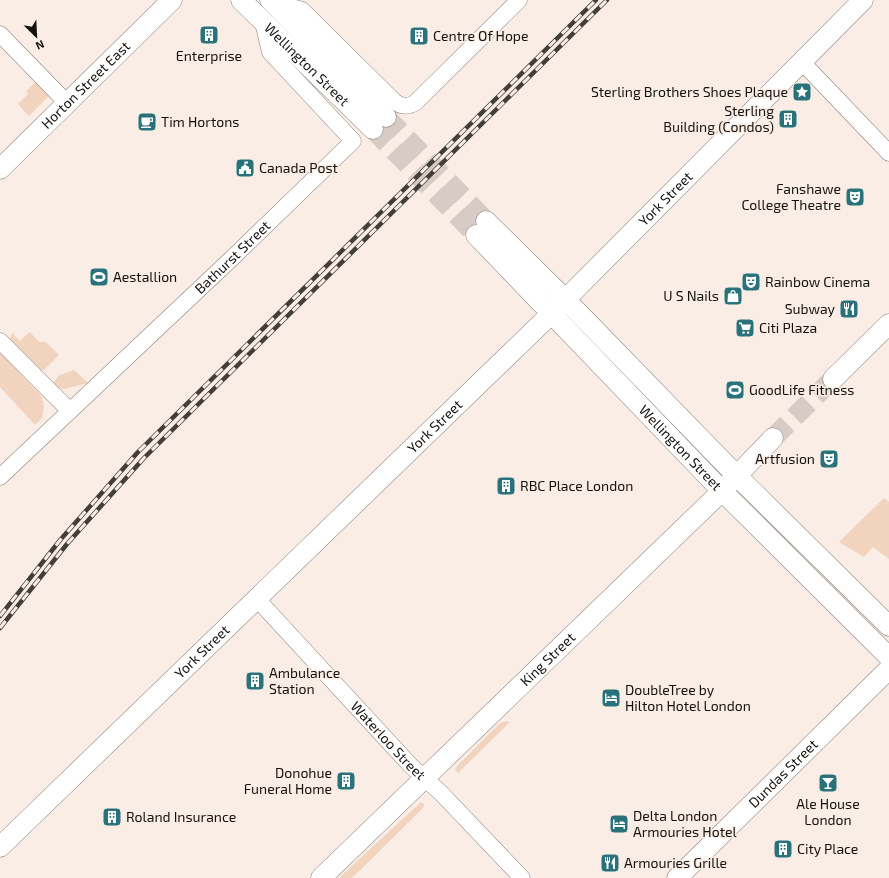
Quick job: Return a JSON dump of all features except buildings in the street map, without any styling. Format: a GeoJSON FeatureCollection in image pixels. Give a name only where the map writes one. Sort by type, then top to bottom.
{"type":"FeatureCollection","features":[{"type":"Feature","properties":{"kind":"main road","name":"Horton Street East"},"geometry":{"type":"LineString","coordinates":[[0,169],[172,0]]}},
{"type":"Feature","properties":{"kind":"main road","name":"Wellington Street"},"geometry":{"type":"LineString","coordinates":[[240,0],[263,22],[380,123],[270,1]]}},
{"type":"Feature","properties":{"kind":"main road","name":"York Street"},"geometry":{"type":"LineString","coordinates":[[0,847],[558,306],[863,0]]}},
{"type":"Feature","properties":{"kind":"main road","name":"Wellington Street"},"geometry":{"type":"LineString","coordinates":[[481,228],[558,306],[722,490],[889,657]]}},
{"type":"Feature","properties":{"kind":"main road"},"geometry":{"type":"LineString","coordinates":[[591,273],[586,288],[585,302],[593,327]]}},
{"type":"Feature","properties":{"kind":"main road","name":"Wellington Street"},"geometry":{"type":"LineString","coordinates":[[558,306],[593,327],[736,475],[889,626]]}},
{"type":"Feature","properties":{"kind":"main road"},"geometry":{"type":"LineString","coordinates":[[833,379],[889,324]]}},
{"type":"Feature","properties":{"kind":"main road","name":"King Street"},"geometry":{"type":"LineString","coordinates":[[321,878],[722,490],[773,438]]}},
{"type":"Feature","properties":{"kind":"main road","name":"Dundas Street"},"geometry":{"type":"LineString","coordinates":[[677,878],[889,669]]}},
{"type":"Feature","properties":{"kind":"street"},"geometry":{"type":"LineString","coordinates":[[270,1],[302,10],[394,101],[404,106],[410,106],[415,103],[519,0]]}},
{"type":"Feature","properties":{"kind":"street","name":"Bathurst Street"},"geometry":{"type":"LineString","coordinates":[[0,477],[229,261],[353,141],[270,52],[263,22]]}},
{"type":"Feature","properties":{"kind":"street"},"geometry":{"type":"LineString","coordinates":[[0,34],[67,104]]}},
{"type":"Feature","properties":{"kind":"street"},"geometry":{"type":"LineString","coordinates":[[801,61],[889,153]]}},
{"type":"Feature","properties":{"kind":"street"},"geometry":{"type":"LineString","coordinates":[[0,341],[70,412]]}},
{"type":"Feature","properties":{"kind":"street","name":"Waterloo Street"},"geometry":{"type":"LineString","coordinates":[[257,599],[406,760],[426,778],[522,878]]}},
{"type":"Feature","properties":{"kind":"shaded area"},"geometry":{"type":"Polygon","coordinates":[[[37,81],[50,95],[29,116],[18,104],[28,94],[26,91],[37,81]]]}},
{"type":"Feature","properties":{"kind":"shaded area"},"geometry":{"type":"Polygon","coordinates":[[[30,332],[39,342],[46,342],[59,355],[45,369],[40,371],[9,340],[12,333],[20,341],[30,332]]]}},
{"type":"Feature","properties":{"kind":"shaded area"},"geometry":{"type":"Polygon","coordinates":[[[0,353],[42,397],[44,407],[42,418],[35,425],[0,387],[0,353]]]}},
{"type":"Feature","properties":{"kind":"shaded area"},"geometry":{"type":"Polygon","coordinates":[[[74,370],[88,383],[64,389],[56,387],[54,383],[58,376],[74,370]]]}},
{"type":"Feature","properties":{"kind":"shaded area"},"geometry":{"type":"Polygon","coordinates":[[[884,498],[889,502],[889,559],[873,547],[864,557],[839,542],[884,498]]]}},
{"type":"Feature","properties":{"kind":"shaded area"},"geometry":{"type":"Polygon","coordinates":[[[506,721],[510,722],[458,773],[455,769],[459,764],[500,723],[506,721]]]}},
{"type":"Feature","properties":{"kind":"shaded area"},"geometry":{"type":"Polygon","coordinates":[[[421,802],[424,804],[423,808],[352,878],[339,878],[421,802]]]}},
{"type":"Feature","properties":{"kind":"tunnel"},"geometry":{"type":"LineString","coordinates":[[386,117],[486,221]]}},
{"type":"Feature","properties":{"kind":"tunnel"},"geometry":{"type":"LineString","coordinates":[[373,129],[476,235]]}},
{"type":"Feature","properties":{"kind":"tunnel"},"geometry":{"type":"LineString","coordinates":[[773,438],[833,379]]}},
{"type":"Feature","properties":{"kind":"railway"},"geometry":{"type":"LineString","coordinates":[[0,616],[61,539],[138,452],[596,0]]}},
{"type":"Feature","properties":{"kind":"railway"},"geometry":{"type":"LineString","coordinates":[[0,628],[67,544],[144,458],[607,0]]}},
{"type":"Feature","properties":{"kind":"place","name":"Enterprise"},"geometry":{"type":"Point","coordinates":[209,35]}},
{"type":"Feature","properties":{"kind":"place","name":"Centre Of Hope"},"geometry":{"type":"Point","coordinates":[419,36]}},
{"type":"Feature","properties":{"kind":"place","name":"Sterling Brothers Shoes Plaque"},"geometry":{"type":"Point","coordinates":[802,92]}},
{"type":"Feature","properties":{"kind":"place","name":"Sterling Building (Condos)"},"geometry":{"type":"Point","coordinates":[788,119]}},
{"type":"Feature","properties":{"kind":"place","name":"Tim Hortons"},"geometry":{"type":"Point","coordinates":[147,122]}},
{"type":"Feature","properties":{"kind":"place","name":"Canada Post"},"geometry":{"type":"Point","coordinates":[245,168]}},
{"type":"Feature","properties":{"kind":"place","name":"Fanshawe College Theatre"},"geometry":{"type":"Point","coordinates":[855,197]}},
{"type":"Feature","properties":{"kind":"place","name":"Aestallion"},"geometry":{"type":"Point","coordinates":[99,277]}},
{"type":"Feature","properties":{"kind":"place","name":"Rainbow Cinema"},"geometry":{"type":"Point","coordinates":[751,282]}},
{"type":"Feature","properties":{"kind":"place","name":"U S Nails"},"geometry":{"type":"Point","coordinates":[733,296]}},
{"type":"Feature","properties":{"kind":"place","name":"Subway"},"geometry":{"type":"Point","coordinates":[849,309]}},
{"type":"Feature","properties":{"kind":"place","name":"Citi Plaza"},"geometry":{"type":"Point","coordinates":[745,328]}},
{"type":"Feature","properties":{"kind":"place","name":"GoodLife Fitness"},"geometry":{"type":"Point","coordinates":[735,390]}},
{"type":"Feature","properties":{"kind":"place","name":"Artfusion"},"geometry":{"type":"Point","coordinates":[829,459]}},
{"type":"Feature","properties":{"kind":"place","name":"RBC Place London"},"geometry":{"type":"Point","coordinates":[506,486]}},
{"type":"Feature","properties":{"kind":"place","name":"Ambulance Station"},"geometry":{"type":"Point","coordinates":[255,681]}},
{"type":"Feature","properties":{"kind":"place","name":"DoubleTree by Hilton Hotel London"},"geometry":{"type":"Point","coordinates":[611,698]}},
{"type":"Feature","properties":{"kind":"place","name":"Donohue Funeral Home"},"geometry":{"type":"Point","coordinates":[346,781]}},
{"type":"Feature","properties":{"kind":"place","name":"Ale House London"},"geometry":{"type":"Point","coordinates":[828,783]}},
{"type":"Feature","properties":{"kind":"place","name":"Roland Insurance"},"geometry":{"type":"Point","coordinates":[112,817]}},
{"type":"Feature","properties":{"kind":"place","name":"Delta London Armouries Hotel"},"geometry":{"type":"Point","coordinates":[619,824]}},
{"type":"Feature","properties":{"kind":"place","name":"City Place"},"geometry":{"type":"Point","coordinates":[783,849]}},
{"type":"Feature","properties":{"kind":"place","name":"Armouries Grille"},"geometry":{"type":"Point","coordinates":[610,863]}}]}
